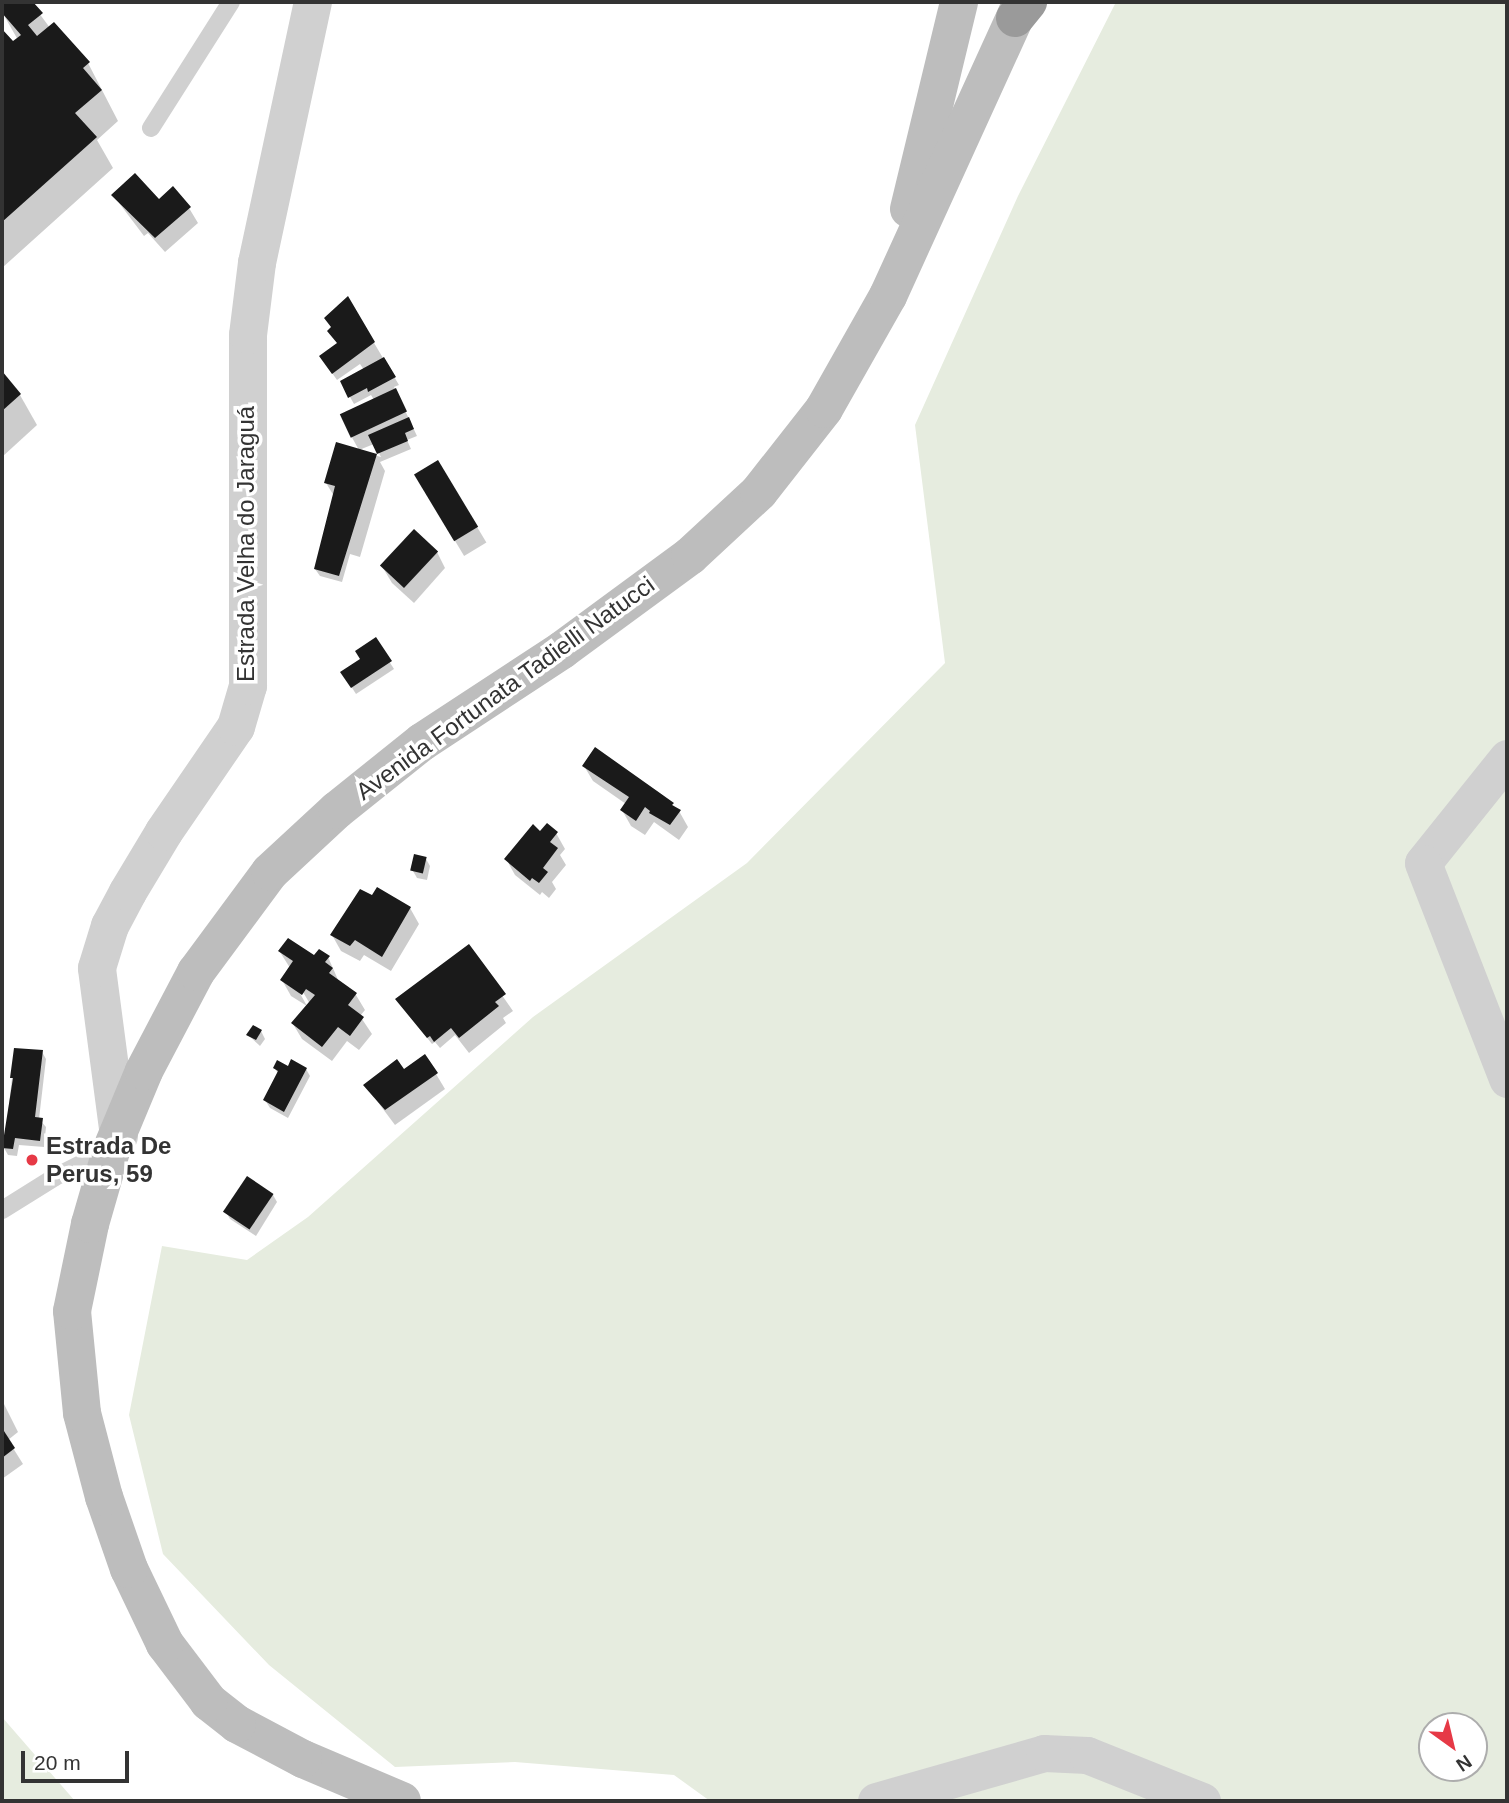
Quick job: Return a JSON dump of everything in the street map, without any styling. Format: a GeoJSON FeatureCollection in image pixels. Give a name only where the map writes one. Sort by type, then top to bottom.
{"type":"FeatureCollection","features":[{"type":"Feature","properties":{"kind":"main road"},"geometry":{"type":"LineString","coordinates":[[888,296],[959,2]]}},
{"type":"Feature","properties":{"kind":"main road","name":"Avenida Fortunata Tadielli Natucci"},"geometry":{"type":"LineString","coordinates":[[402,1801],[303,1759],[237,1724],[209,1702],[165,1644],[129,1569],[104,1497],[82,1413],[72,1311],[90,1224],[116,1142],[144,1072],[196,972],[271,872],[337,810],[422,743],[562,650],[690,556],[758,492],[824,409],[888,296],[1022,7]]}},
{"type":"Feature","properties":{"kind":"street","name":"Estrada Velha do Jaraguá"},"geometry":{"type":"LineString","coordinates":[[116,1142],[97,968],[110,926],[128,892],[164,832],[236,727],[248,686],[247,335],[257,263],[313,2]]}},
{"type":"Feature","properties":{"kind":"street"},"geometry":{"type":"LineString","coordinates":[[1507,758],[1423,863],[1507,1079]]}},
{"type":"Feature","properties":{"kind":"street"},"geometry":{"type":"LineString","coordinates":[[876,1801],[1044,1753],[1087,1755],[1202,1801]]}},
{"type":"Feature","properties":{"kind":"lane"},"geometry":{"type":"LineString","coordinates":[[151,128],[231,2]]}},
{"type":"Feature","properties":{"kind":"lane"},"geometry":{"type":"LineString","coordinates":[[2,1210],[116,1142]]}},
{"type":"Feature","properties":{"kind":"shaded area"},"geometry":{"type":"Polygon","coordinates":[[[1116,2],[1507,2],[1507,1801],[710,1801],[674,1775],[515,1762],[395,1767],[269,1665],[163,1554],[129,1415],[162,1246],[247,1260],[308,1217],[533,1017],[747,863],[945,663],[915,425],[1018,196],[1116,2]]]}},
{"type":"Feature","properties":{"kind":"shaded area"},"geometry":{"type":"Polygon","coordinates":[[[2,1717],[75,1801],[2,1801],[2,1717]]]}},
{"type":"Feature","properties":{"kind":"building"},"geometry":{"type":"Polygon","coordinates":[[[4,2],[33,2],[43,13],[28,25],[37,36],[54,22],[90,62],[83,68],[102,90],[75,113],[97,137],[2,222],[2,29],[13,41],[21,35],[2,13],[4,2]]]}},
{"type":"Feature","properties":{"kind":"building"},"geometry":{"type":"Polygon","coordinates":[[[135,173],[159,199],[173,186],[191,207],[155,238],[111,195],[135,173]]]}},
{"type":"Feature","properties":{"kind":"building"},"geometry":{"type":"Polygon","coordinates":[[[348,296],[375,342],[332,374],[319,356],[337,343],[327,331],[331,327],[324,318],[348,296]]]}},
{"type":"Feature","properties":{"kind":"building"},"geometry":{"type":"Polygon","coordinates":[[[384,357],[396,377],[368,392],[367,388],[348,398],[340,381],[384,357]]]}},
{"type":"Feature","properties":{"kind":"building"},"geometry":{"type":"Polygon","coordinates":[[[2,371],[21,394],[2,411],[2,371]]]}},
{"type":"Feature","properties":{"kind":"building"},"geometry":{"type":"Polygon","coordinates":[[[396,388],[407,412],[351,438],[340,414],[396,388]]]}},
{"type":"Feature","properties":{"kind":"building"},"geometry":{"type":"Polygon","coordinates":[[[409,417],[414,429],[405,433],[408,441],[377,454],[368,435],[409,417]]]}},
{"type":"Feature","properties":{"kind":"building"},"geometry":{"type":"Polygon","coordinates":[[[336,442],[377,454],[339,576],[314,569],[335,486],[324,483],[336,442]]]}},
{"type":"Feature","properties":{"kind":"building"},"geometry":{"type":"Polygon","coordinates":[[[438,460],[478,527],[454,541],[414,474],[438,460]]]}},
{"type":"Feature","properties":{"kind":"building"},"geometry":{"type":"Polygon","coordinates":[[[414,529],[438,552],[404,588],[380,566],[414,529]]]}},
{"type":"Feature","properties":{"kind":"building"},"geometry":{"type":"Polygon","coordinates":[[[376,637],[392,661],[351,688],[340,672],[360,659],[355,651],[376,637]]]}},
{"type":"Feature","properties":{"kind":"building"},"geometry":{"type":"Polygon","coordinates":[[[595,747],[681,810],[670,825],[649,813],[645,807],[636,821],[620,810],[629,797],[582,766],[595,747]]]}},
{"type":"Feature","properties":{"kind":"building"},"geometry":{"type":"Polygon","coordinates":[[[547,823],[558,832],[550,842],[558,848],[543,868],[548,872],[539,883],[532,878],[530,881],[504,859],[533,824],[540,831],[547,823]]]}},
{"type":"Feature","properties":{"kind":"building"},"geometry":{"type":"Polygon","coordinates":[[[414,854],[427,857],[423,873],[410,871],[414,854]]]}},
{"type":"Feature","properties":{"kind":"building"},"geometry":{"type":"Polygon","coordinates":[[[377,887],[411,907],[382,957],[355,940],[350,946],[330,935],[360,889],[372,895],[377,887]]]}},
{"type":"Feature","properties":{"kind":"building"},"geometry":{"type":"Polygon","coordinates":[[[288,938],[314,955],[319,949],[330,956],[325,962],[333,968],[329,973],[357,993],[348,1005],[364,1017],[350,1036],[338,1027],[322,1047],[291,1023],[315,995],[306,989],[302,995],[280,980],[293,961],[278,951],[288,938]]]}},
{"type":"Feature","properties":{"kind":"building"},"geometry":{"type":"Polygon","coordinates":[[[469,944],[506,994],[495,1002],[499,1006],[459,1038],[451,1028],[434,1042],[430,1036],[427,1038],[395,999],[469,944]]]}},
{"type":"Feature","properties":{"kind":"building"},"geometry":{"type":"Polygon","coordinates":[[[253,1025],[262,1030],[256,1040],[246,1035],[253,1025]]]}},
{"type":"Feature","properties":{"kind":"building"},"geometry":{"type":"Polygon","coordinates":[[[14,1048],[43,1050],[35,1117],[43,1118],[40,1141],[15,1138],[13,1149],[2,1148],[13,1078],[10,1078],[14,1048]]]}},
{"type":"Feature","properties":{"kind":"building"},"geometry":{"type":"Polygon","coordinates":[[[425,1054],[438,1073],[385,1110],[363,1085],[397,1059],[404,1069],[425,1054]]]}},
{"type":"Feature","properties":{"kind":"building"},"geometry":{"type":"Polygon","coordinates":[[[291,1059],[307,1068],[284,1112],[263,1100],[278,1071],[273,1068],[277,1060],[288,1066],[291,1059]]]}},
{"type":"Feature","properties":{"kind":"building"},"geometry":{"type":"Polygon","coordinates":[[[247,1176],[274,1194],[249,1230],[223,1212],[247,1176]]]}},
{"type":"Feature","properties":{"kind":"building"},"geometry":{"type":"Polygon","coordinates":[[[2,1428],[15,1448],[2,1458],[2,1428]]]}},
{"type":"Feature","properties":{"kind":"place","name":"Estrada De Perus, 59"},"geometry":{"type":"Point","coordinates":[32,1160]}}]}
